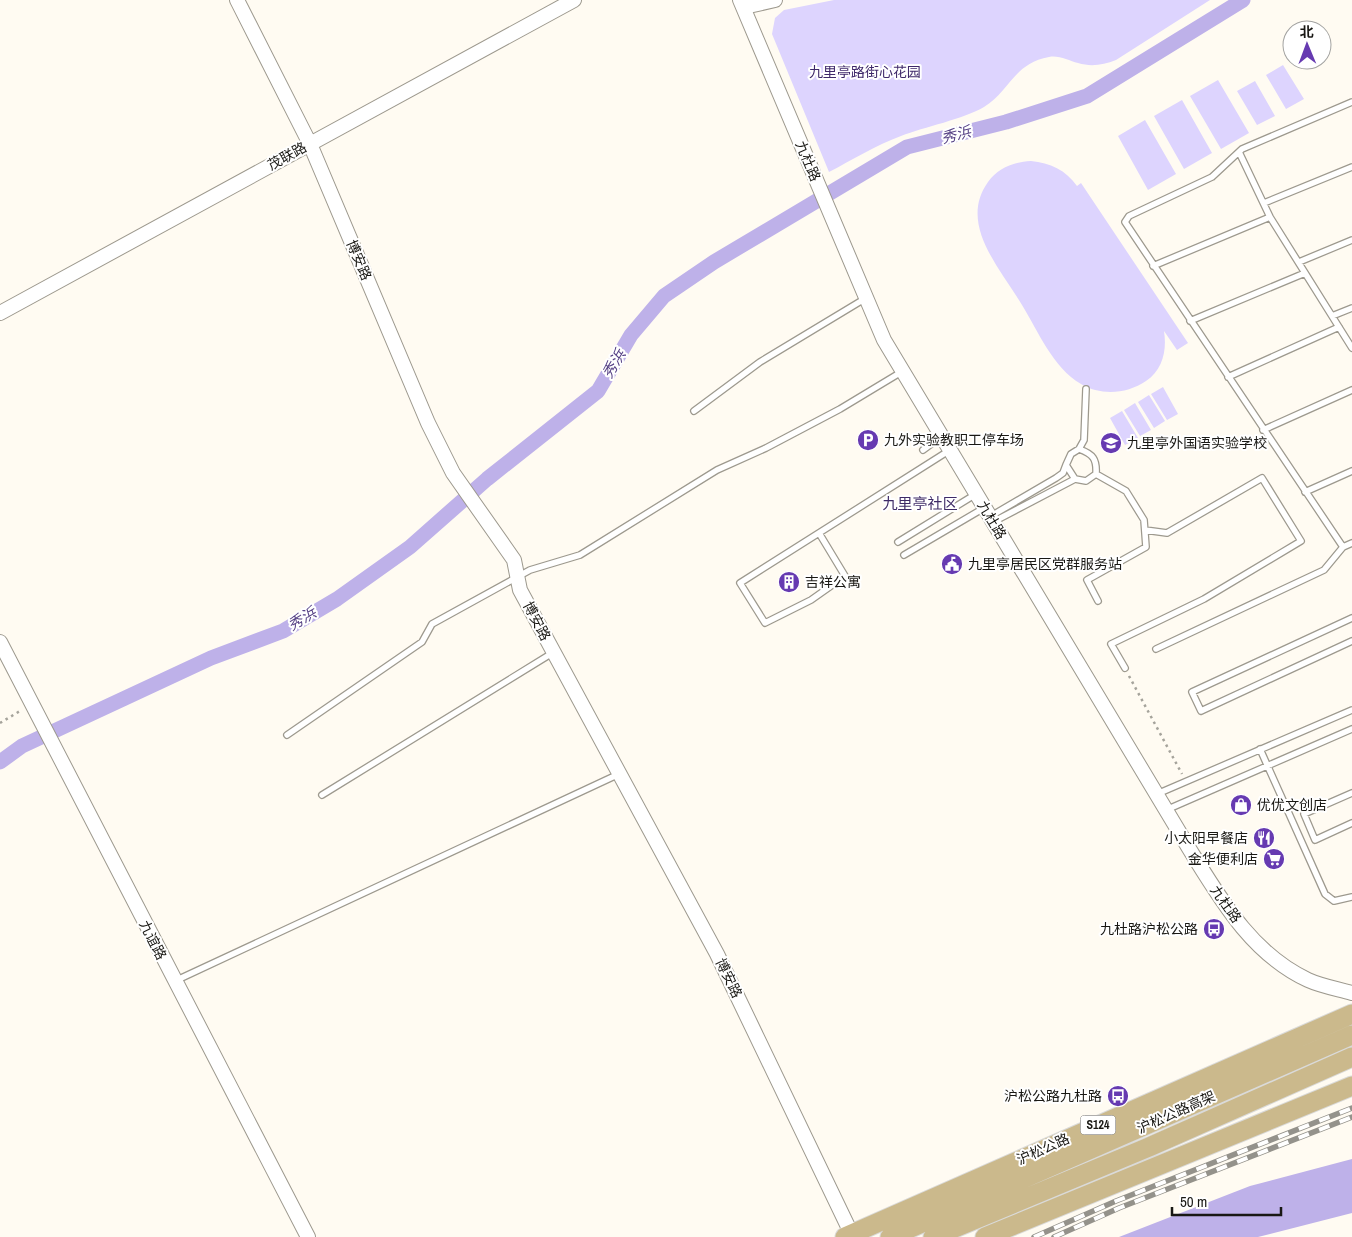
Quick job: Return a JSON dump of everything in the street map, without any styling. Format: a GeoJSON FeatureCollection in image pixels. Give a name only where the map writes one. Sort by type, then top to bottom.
{"type":"FeatureCollection","features":[{"type":"Feature","properties":{"kind":"main road","name":"沪松公路"},"geometry":{"type":"LineString","coordinates":[[850,1236],[1352,1014]]}},
{"type":"Feature","properties":{"kind":"main road","name":"沪松公路高架"},"geometry":{"type":"LineString","coordinates":[[890,1237],[1352,1035]]}},
{"type":"Feature","properties":{"kind":"main road","name":"沪松公路高架"},"geometry":{"type":"LineString","coordinates":[[934,1237],[1149,1147],[1352,1057]]}},
{"type":"Feature","properties":{"kind":"main road"},"geometry":{"type":"LineString","coordinates":[[985,1237],[1352,1086]]}},
{"type":"Feature","properties":{"kind":"street","name":"博安路"},"geometry":{"type":"LineString","coordinates":[[237,0],[310,144],[428,423],[453,473],[514,560],[520,590],[717,954],[850,1236]]}},
{"type":"Feature","properties":{"kind":"street","name":"茂联路"},"geometry":{"type":"LineString","coordinates":[[0,313],[574,0]]}},
{"type":"Feature","properties":{"kind":"street"},"geometry":{"type":"LineString","coordinates":[[742,4],[775,0]]}},
{"type":"Feature","properties":{"kind":"street","name":"九杜路"},"geometry":{"type":"LineString","coordinates":[[742,4],[884,340],[1166,810],[1233,918],[1272,957],[1308,980],[1352,993]]}},
{"type":"Feature","properties":{"kind":"street","name":"九谊路"},"geometry":{"type":"LineString","coordinates":[[0,642],[308,1237]]}},
{"type":"Feature","properties":{"kind":"lane"},"geometry":{"type":"LineString","coordinates":[[1343,547],[1125,222],[1129,216],[1212,178],[1239,152],[1351,105]]}},
{"type":"Feature","properties":{"kind":"lane"},"geometry":{"type":"LineString","coordinates":[[1239,152],[1270,217],[1352,348]]}},
{"type":"Feature","properties":{"kind":"lane"},"geometry":{"type":"LineString","coordinates":[[1264,203],[1352,167]]}},
{"type":"Feature","properties":{"kind":"lane"},"geometry":{"type":"LineString","coordinates":[[1153,266],[1270,217]]}},
{"type":"Feature","properties":{"kind":"lane"},"geometry":{"type":"LineString","coordinates":[[1298,262],[1352,240]]}},
{"type":"Feature","properties":{"kind":"lane"},"geometry":{"type":"LineString","coordinates":[[1190,321],[1305,273]]}},
{"type":"Feature","properties":{"kind":"lane"},"geometry":{"type":"LineString","coordinates":[[694,411],[760,362],[866,298]]}},
{"type":"Feature","properties":{"kind":"lane"},"geometry":{"type":"LineString","coordinates":[[1332,316],[1352,308]]}},
{"type":"Feature","properties":{"kind":"lane"},"geometry":{"type":"LineString","coordinates":[[1228,377],[1339,327]]}},
{"type":"Feature","properties":{"kind":"lane"},"geometry":{"type":"LineString","coordinates":[[287,735],[422,642],[432,624],[530,570],[580,554],[717,470],[815,422],[903,371]]}},
{"type":"Feature","properties":{"kind":"lane"},"geometry":{"type":"LineString","coordinates":[[989,516],[1063,473],[1071,454],[1079,449],[1084,440],[1087,406],[1086,389]]}},
{"type":"Feature","properties":{"kind":"lane"},"geometry":{"type":"LineString","coordinates":[[1263,430],[1352,390]]}},
{"type":"Feature","properties":{"kind":"lane"},"geometry":{"type":"LineString","coordinates":[[923,450],[942,436]]}},
{"type":"Feature","properties":{"kind":"lane"},"geometry":{"type":"LineString","coordinates":[[904,555],[1075,479],[1086,482],[1096,474],[1097,462],[1092,454],[1079,449]]}},
{"type":"Feature","properties":{"kind":"lane"},"geometry":{"type":"LineString","coordinates":[[819,534],[845,576],[811,600],[765,623],[740,583],[950,450]]}},
{"type":"Feature","properties":{"kind":"lane"},"geometry":{"type":"LineString","coordinates":[[1066,465],[1075,479]]}},
{"type":"Feature","properties":{"kind":"lane"},"geometry":{"type":"LineString","coordinates":[[1306,492],[1352,471]]}},
{"type":"Feature","properties":{"kind":"lane"},"geometry":{"type":"LineString","coordinates":[[1096,474],[1126,491],[1144,520],[1146,547],[1087,580],[1098,601]]}},
{"type":"Feature","properties":{"kind":"lane"},"geometry":{"type":"LineString","coordinates":[[1125,668],[1111,644],[1204,599],[1301,540],[1262,478],[1167,533],[1145,530]]}},
{"type":"Feature","properties":{"kind":"lane"},"geometry":{"type":"LineString","coordinates":[[898,542],[976,494]]}},
{"type":"Feature","properties":{"kind":"lane"},"geometry":{"type":"LineString","coordinates":[[1156,649],[1324,570],[1343,547],[1352,543]]}},
{"type":"Feature","properties":{"kind":"lane"},"geometry":{"type":"LineString","coordinates":[[1352,618],[1192,692],[1201,711],[1352,641]]}},
{"type":"Feature","properties":{"kind":"lane"},"geometry":{"type":"LineString","coordinates":[[322,795],[554,652]]}},
{"type":"Feature","properties":{"kind":"lane"},"geometry":{"type":"LineString","coordinates":[[1157,794],[1352,710]]}},
{"type":"Feature","properties":{"kind":"lane"},"geometry":{"type":"LineString","coordinates":[[1166,810],[1352,729]]}},
{"type":"Feature","properties":{"kind":"lane"},"geometry":{"type":"LineString","coordinates":[[1260,749],[1325,894],[1334,901],[1352,897]]}},
{"type":"Feature","properties":{"kind":"lane"},"geometry":{"type":"LineString","coordinates":[[175,981],[619,774]]}},
{"type":"Feature","properties":{"kind":"lane"},"geometry":{"type":"LineString","coordinates":[[1352,793],[1304,814],[1316,840],[1352,823]]}},
{"type":"Feature","properties":{"kind":"path"},"geometry":{"type":"LineString","coordinates":[[1125,668],[1186,782]]}},
{"type":"Feature","properties":{"kind":"path"},"geometry":{"type":"LineString","coordinates":[[0,723],[34,710]]}},
{"type":"Feature","properties":{"kind":"green space","name":"九里亭路街心花园"},"geometry":{"type":"Polygon","coordinates":[[[834,0],[1210,0],[1111,62],[1088,65],[1060,57],[1037,60],[1020,71],[993,101],[984,107],[892,140],[829,172],[772,34],[775,18],[784,10],[834,0]]]}},
{"type":"Feature","properties":{"kind":"green space"},"geometry":{"type":"Polygon","coordinates":[[[1282,66],[1282,70],[1286,70],[1304,99],[1286,109],[1266,75],[1282,66]]]}},
{"type":"Feature","properties":{"kind":"green space"},"geometry":{"type":"Polygon","coordinates":[[[1218,80],[1249,133],[1221,149],[1190,96],[1218,80]]]}},
{"type":"Feature","properties":{"kind":"green space"},"geometry":{"type":"Polygon","coordinates":[[[1255,81],[1275,116],[1257,125],[1237,91],[1255,81]]]}},
{"type":"Feature","properties":{"kind":"green space"},"geometry":{"type":"Polygon","coordinates":[[[1182,100],[1212,153],[1184,169],[1154,116],[1182,100]]]}},
{"type":"Feature","properties":{"kind":"green space"},"geometry":{"type":"Polygon","coordinates":[[[1145,120],[1176,174],[1148,190],[1118,136],[1145,120]]]}},
{"type":"Feature","properties":{"kind":"green space"},"geometry":{"type":"Polygon","coordinates":[[[1031,161],[1057,168],[1073,180],[1077,186],[1081,183],[1188,343],[1177,350],[1164,331],[1165,345],[1160,365],[1146,381],[1131,389],[1105,392],[1089,388],[1062,369],[1047,348],[985,245],[980,230],[978,214],[980,198],[988,182],[1002,169],[1031,161]]]}},
{"type":"Feature","properties":{"kind":"green space"},"geometry":{"type":"Polygon","coordinates":[[[1163,387],[1178,414],[1167,420],[1151,394],[1163,387]]]}},
{"type":"Feature","properties":{"kind":"green space"},"geometry":{"type":"Polygon","coordinates":[[[1149,395],[1165,421],[1154,428],[1138,402],[1149,395]]]}},
{"type":"Feature","properties":{"kind":"green space"},"geometry":{"type":"Polygon","coordinates":[[[1135,403],[1151,430],[1140,436],[1124,410],[1135,403]]]}},
{"type":"Feature","properties":{"kind":"green space"},"geometry":{"type":"Polygon","coordinates":[[[1122,411],[1138,438],[1125,445],[1110,418],[1122,411]]]}},
{"type":"Feature","properties":{"kind":"shaded area"},"geometry":{"type":"Polygon","coordinates":[[[1352,1159],[1352,1213],[1258,1237],[1119,1237],[1250,1186],[1352,1159]]]}},
{"type":"Feature","properties":{"kind":"waterway","name":"秀浜"},"geometry":{"type":"LineString","coordinates":[[0,762],[22,746],[211,658],[283,631],[337,599],[410,547],[487,479],[598,391],[631,335],[664,296],[714,262],[907,147],[1006,122],[1087,96],[1243,0]]}},
{"type":"Feature","properties":{"kind":"railway"},"geometry":{"type":"LineString","coordinates":[[1034,1237],[1116,1201],[1352,1108]]}},
{"type":"Feature","properties":{"kind":"railway"},"geometry":{"type":"LineString","coordinates":[[1054,1237],[1119,1208],[1352,1117]]}},
{"type":"Feature","properties":{"kind":"place","name":"九外实验教职工停车场"},"geometry":{"type":"Point","coordinates":[868,440]}},
{"type":"Feature","properties":{"kind":"place","name":"九里亭外国语实验学校"},"geometry":{"type":"Point","coordinates":[1111,443]}},
{"type":"Feature","properties":{"kind":"place","name":"九里亭居民区党群服务站"},"geometry":{"type":"Point","coordinates":[952,564]}},
{"type":"Feature","properties":{"kind":"place","name":"吉祥公寓"},"geometry":{"type":"Point","coordinates":[789,582]}},
{"type":"Feature","properties":{"kind":"place","name":"优优文创店"},"geometry":{"type":"Point","coordinates":[1241,805]}},
{"type":"Feature","properties":{"kind":"place","name":"小太阳早餐店"},"geometry":{"type":"Point","coordinates":[1264,838]}},
{"type":"Feature","properties":{"kind":"place","name":"金华便利店"},"geometry":{"type":"Point","coordinates":[1274,859]}},
{"type":"Feature","properties":{"kind":"place","name":"九杜路沪松公路"},"geometry":{"type":"Point","coordinates":[1214,929]}},
{"type":"Feature","properties":{"kind":"place","name":"沪松公路九杜路"},"geometry":{"type":"Point","coordinates":[1118,1096]}},
{"type":"Feature","properties":{"kind":"district","name":"九里亭社区"},"geometry":{"type":"Point","coordinates":[920,504]}}]}
